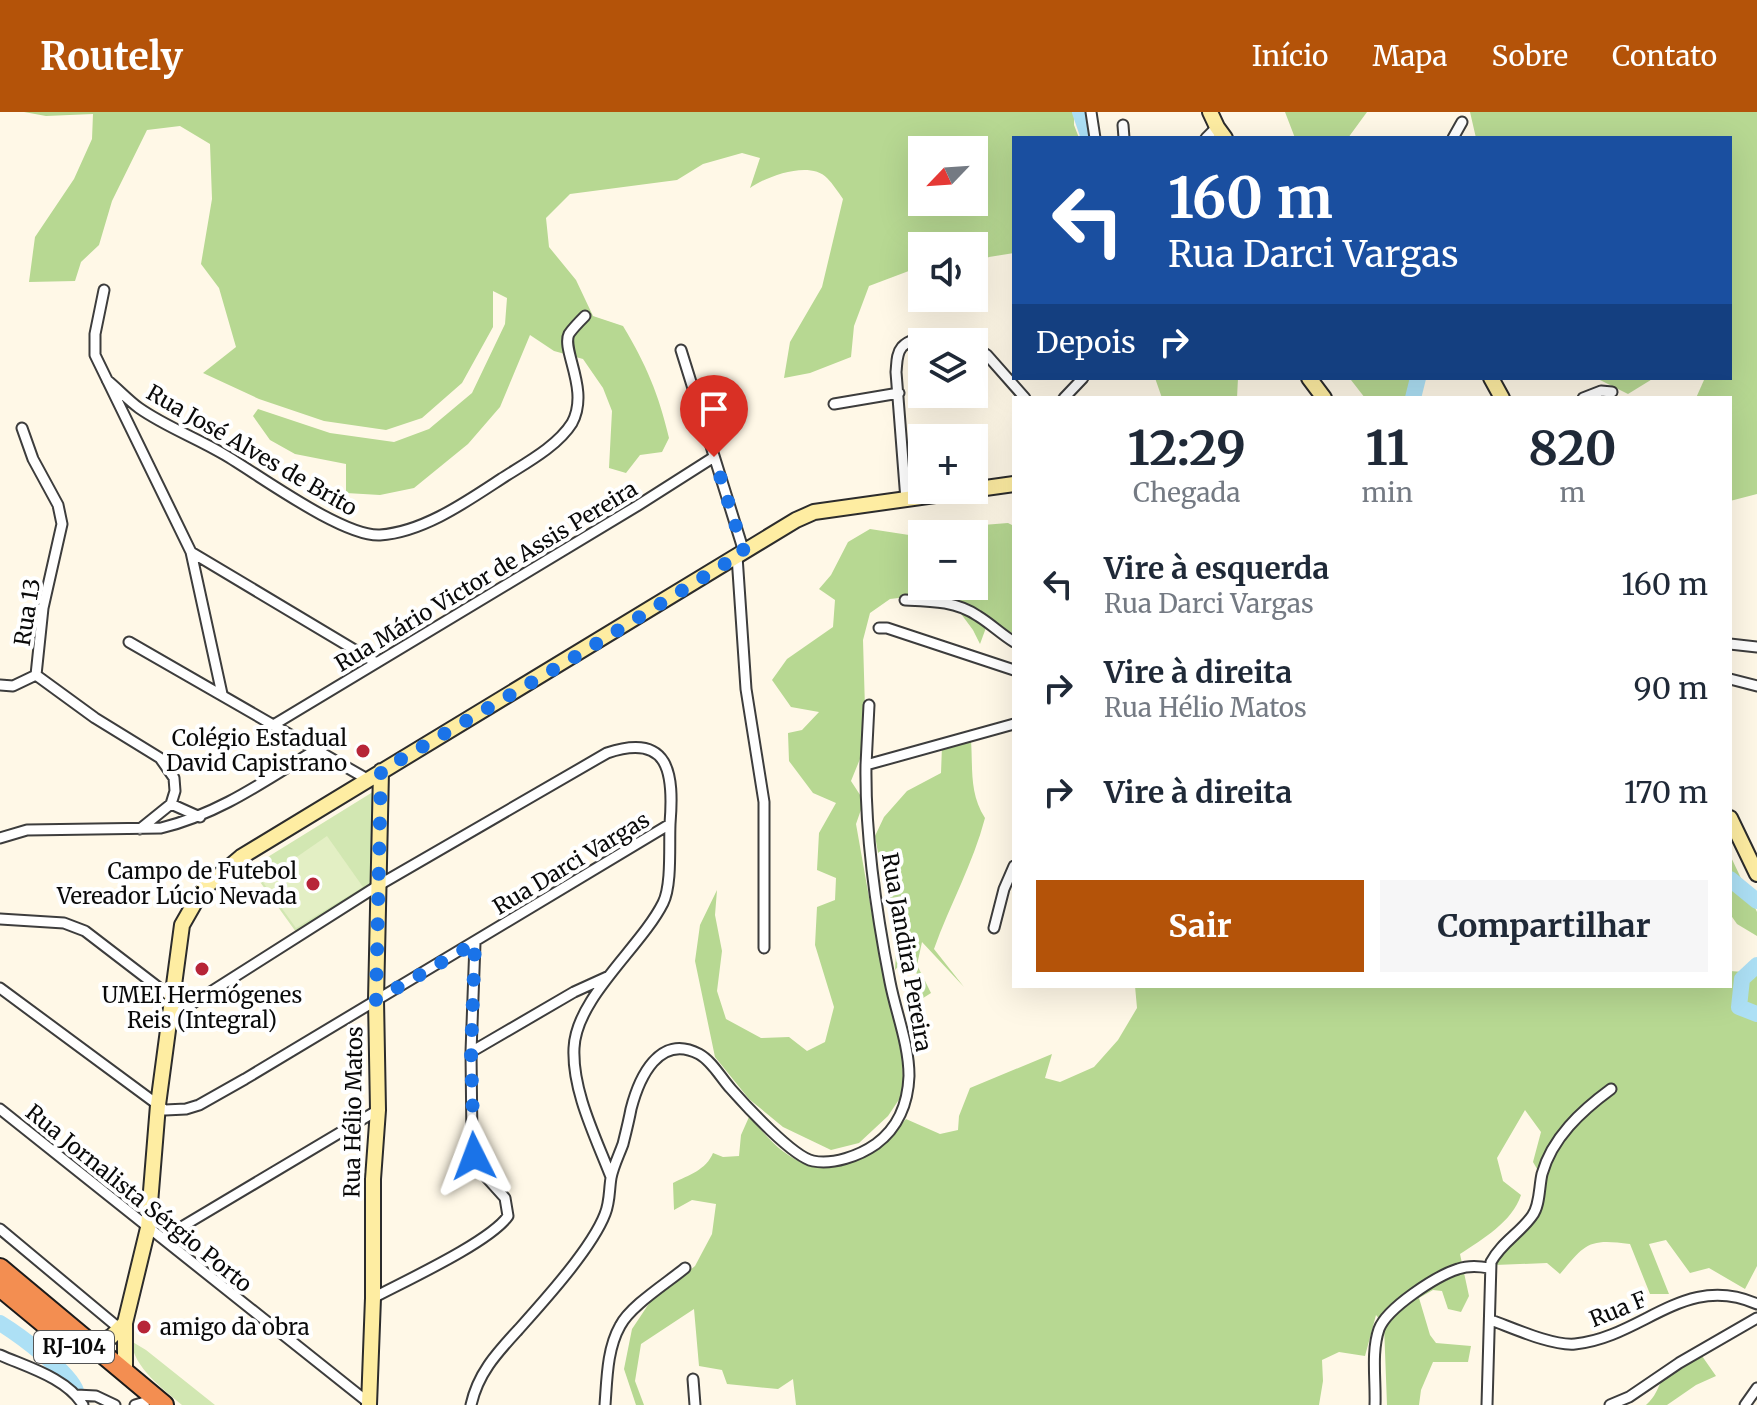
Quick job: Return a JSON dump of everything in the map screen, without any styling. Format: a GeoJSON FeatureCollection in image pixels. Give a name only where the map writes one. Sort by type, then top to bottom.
{"type":"FeatureCollection","features":[{"type":"Feature","properties":{"kind":"highway","name":"RJ-104"},"geometry":{"type":"LineString","coordinates":[[0,1268],[164,1405]]}},
{"type":"Feature","properties":{"kind":"highway","name":"RJ-104"},"geometry":{"type":"LineString","coordinates":[[0,1287],[143,1404]]}},
{"type":"Feature","properties":{"kind":"street"},"geometry":{"type":"LineString","coordinates":[[1091,112],[1095,136]]}},
{"type":"Feature","properties":{"kind":"street"},"geometry":{"type":"LineString","coordinates":[[1210,112],[1216,134]]}},
{"type":"Feature","properties":{"kind":"street"},"geometry":{"type":"LineString","coordinates":[[1454,136],[1462,122]]}},
{"type":"Feature","properties":{"kind":"street"},"geometry":{"type":"LineString","coordinates":[[1123,125],[1124,136]]}},
{"type":"Feature","properties":{"kind":"street"},"geometry":{"type":"LineString","coordinates":[[104,290],[95,334],[95,355],[191,552],[222,694]]}},
{"type":"Feature","properties":{"kind":"street","name":"Rua José Alves de Brito"},"geometry":{"type":"LineString","coordinates":[[107,380],[161,422],[222,453],[347,527],[377,535],[419,525],[451,510],[555,442],[572,422],[578,400],[577,377],[567,344],[568,335],[585,316]]}},
{"type":"Feature","properties":{"kind":"street"},"geometry":{"type":"LineString","coordinates":[[906,500],[897,356],[908,343]]}},
{"type":"Feature","properties":{"kind":"street"},"geometry":{"type":"LineString","coordinates":[[681,350],[741,554],[746,689],[764,802],[764,948]]}},
{"type":"Feature","properties":{"kind":"street"},"geometry":{"type":"LineString","coordinates":[[988,356],[1023,396]]}},
{"type":"Feature","properties":{"kind":"street"},"geometry":{"type":"LineString","coordinates":[[1066,396],[1081,380]]}},
{"type":"Feature","properties":{"kind":"street"},"geometry":{"type":"LineString","coordinates":[[1588,396],[1601,391],[1612,392]]}},
{"type":"Feature","properties":{"kind":"street"},"geometry":{"type":"LineString","coordinates":[[834,404],[899,393]]}},
{"type":"Feature","properties":{"kind":"street","name":"Rua 13"},"geometry":{"type":"LineString","coordinates":[[22,428],[33,459],[58,505],[62,524],[43,608],[36,675],[95,718],[160,758],[174,778],[175,791],[171,804]]}},
{"type":"Feature","properties":{"kind":"street","name":"Rua Mário Victor de Assis Pereira"},"geometry":{"type":"LineString","coordinates":[[275,724],[714,457]]}},
{"type":"Feature","properties":{"kind":"street"},"geometry":{"type":"LineString","coordinates":[[125,1374],[122,1326],[148,1228],[158,1105],[182,925],[202,890],[241,857],[367,779],[814,512],[1012,484]]}},
{"type":"Feature","properties":{"kind":"street"},"geometry":{"type":"LineString","coordinates":[[191,552],[375,662]]}},
{"type":"Feature","properties":{"kind":"street"},"geometry":{"type":"LineString","coordinates":[[905,600],[939,601],[960,606],[1012,641]]}},
{"type":"Feature","properties":{"kind":"street"},"geometry":{"type":"LineString","coordinates":[[879,628],[1012,669]]}},
{"type":"Feature","properties":{"kind":"street"},"geometry":{"type":"LineString","coordinates":[[129,642],[367,779]]}},
{"type":"Feature","properties":{"kind":"street"},"geometry":{"type":"LineString","coordinates":[[1732,644],[1757,647]]}},
{"type":"Feature","properties":{"kind":"street"},"geometry":{"type":"LineString","coordinates":[[0,685],[13,686],[36,675]]}},
{"type":"Feature","properties":{"kind":"street"},"geometry":{"type":"LineString","coordinates":[[1732,680],[1757,686]]}},
{"type":"Feature","properties":{"kind":"street"},"geometry":{"type":"LineString","coordinates":[[869,705],[866,765],[1012,725]]}},
{"type":"Feature","properties":{"kind":"street","name":"Rua Darci Vargas"},"geometry":{"type":"LineString","coordinates":[[158,1105],[175,1111],[199,1105],[670,824],[671,778],[663,761],[653,751],[637,747],[607,753],[379,885]]}},
{"type":"Feature","properties":{"kind":"street"},"geometry":{"type":"LineString","coordinates":[[0,838],[27,830],[161,828],[217,810],[317,749]]}},
{"type":"Feature","properties":{"kind":"street","name":"Rua Jandira Pereira"},"geometry":{"type":"LineString","coordinates":[[471,1405],[480,1375],[489,1362],[533,1313],[596,1233],[605,1213],[611,1177],[624,1141],[637,1087],[653,1060],[669,1050],[698,1053],[756,1115],[790,1147],[811,1161],[855,1156],[877,1143],[900,1118],[909,1079],[908,1056],[882,934],[870,846],[866,765]]}},
{"type":"Feature","properties":{"kind":"street","name":"Rua Hélio Matos"},"geometry":{"type":"LineString","coordinates":[[369,1404],[373,1179],[378,1110],[376,1000],[381,771]]}},
{"type":"Feature","properties":{"kind":"street"},"geometry":{"type":"LineString","coordinates":[[140,829],[171,804],[200,817]]}},
{"type":"Feature","properties":{"kind":"street"},"geometry":{"type":"LineString","coordinates":[[1732,822],[1757,874]]}},
{"type":"Feature","properties":{"kind":"street"},"geometry":{"type":"LineString","coordinates":[[611,1177],[579,1086],[574,1047],[581,1021],[607,977],[642,936],[665,900],[670,824]]}},
{"type":"Feature","properties":{"kind":"street"},"geometry":{"type":"LineString","coordinates":[[994,928],[1012,871]]}},
{"type":"Feature","properties":{"kind":"street"},"geometry":{"type":"LineString","coordinates":[[168,1019],[379,885]]}},
{"type":"Feature","properties":{"kind":"street"},"geometry":{"type":"LineString","coordinates":[[0,919],[64,923],[85,931],[171,997]]}},
{"type":"Feature","properties":{"kind":"street"},"geometry":{"type":"LineString","coordinates":[[373,1298],[479,1241],[508,1216],[505,1198],[478,1168],[474,1156],[471,1052],[475,943]]}},
{"type":"Feature","properties":{"kind":"street"},"geometry":{"type":"LineString","coordinates":[[471,1052],[574,992],[607,977]]}},
{"type":"Feature","properties":{"kind":"street"},"geometry":{"type":"LineString","coordinates":[[0,988],[158,1105]]}},
{"type":"Feature","properties":{"kind":"street"},"geometry":{"type":"LineString","coordinates":[[1487,1405],[1491,1320],[1489,1268],[1505,1243],[1533,1216],[1542,1175],[1553,1149],[1575,1118],[1611,1089]]}},
{"type":"Feature","properties":{"kind":"street","name":"Rua Jornalista Sérgio Porto"},"geometry":{"type":"LineString","coordinates":[[0,1109],[369,1404]]}},
{"type":"Feature","properties":{"kind":"street"},"geometry":{"type":"LineString","coordinates":[[163,1238],[378,1110]]}},
{"type":"Feature","properties":{"kind":"street"},"geometry":{"type":"LineString","coordinates":[[0,1229],[122,1326]]}},
{"type":"Feature","properties":{"kind":"street"},"geometry":{"type":"LineString","coordinates":[[1375,1402],[1376,1347],[1383,1320],[1446,1273],[1469,1266],[1489,1268]]}},
{"type":"Feature","properties":{"kind":"street"},"geometry":{"type":"LineString","coordinates":[[605,1405],[613,1341],[621,1323],[685,1268]]}},
{"type":"Feature","properties":{"kind":"street","name":"Rua F"},"geometry":{"type":"LineString","coordinates":[[1491,1320],[1571,1344],[1590,1341],[1639,1323],[1683,1300],[1707,1294],[1725,1293],[1757,1304]]}},
{"type":"Feature","properties":{"kind":"street"},"geometry":{"type":"LineString","coordinates":[[1610,1405],[1629,1397],[1679,1363],[1757,1318]]}},
{"type":"Feature","properties":{"kind":"street"},"geometry":{"type":"LineString","coordinates":[[92,1346],[111,1337],[122,1326]]}},
{"type":"Feature","properties":{"kind":"street"},"geometry":{"type":"LineString","coordinates":[[0,1355],[53,1379],[76,1395],[83,1405]]}},
{"type":"Feature","properties":{"kind":"street"},"geometry":{"type":"LineString","coordinates":[[693,1379],[695,1405]]}},
{"type":"Feature","properties":{"kind":"street"},"geometry":{"type":"LineString","coordinates":[[1745,1405],[1757,1388]]}},
{"type":"Feature","properties":{"kind":"street"},"geometry":{"type":"LineString","coordinates":[[76,1395],[96,1396],[115,1405]]}},
{"type":"Feature","properties":{"kind":"green space"},"geometry":{"type":"Polygon","coordinates":[[[24,112],[1074,112],[1078,136],[1012,136],[1012,253],[988,257],[988,232],[908,232],[908,271],[869,286],[854,326],[851,357],[810,373],[784,378],[790,342],[822,287],[843,199],[827,178],[810,170],[800,170],[777,175],[750,188],[760,158],[742,153],[703,164],[677,180],[570,194],[546,218],[549,247],[576,280],[593,316],[623,326],[631,340],[651,380],[665,422],[669,438],[662,452],[640,455],[626,473],[609,468],[612,411],[603,388],[583,359],[554,351],[530,335],[500,407],[468,444],[414,488],[380,495],[346,493],[346,464],[295,454],[270,440],[253,416],[258,409],[330,433],[394,442],[429,429],[472,393],[505,324],[507,298],[493,291],[493,327],[462,383],[422,418],[386,430],[324,421],[259,399],[203,373],[236,347],[219,288],[201,264],[212,199],[210,144],[180,126],[147,130],[112,201],[99,245],[81,262],[75,281],[29,282],[35,237],[74,179],[92,139],[93,114],[46,116],[24,112]]]}},
{"type":"Feature","properties":{"kind":"green space"},"geometry":{"type":"Polygon","coordinates":[[[1285,112],[1367,112],[1349,136],[1294,136],[1285,112]]]}},
{"type":"Feature","properties":{"kind":"green space"},"geometry":{"type":"Polygon","coordinates":[[[1470,112],[1757,112],[1757,494],[1732,500],[1732,396],[1697,396],[1704,380],[1732,380],[1732,136],[1476,136],[1470,112]]]}},
{"type":"Feature","properties":{"kind":"green space"},"geometry":{"type":"Polygon","coordinates":[[[1156,380],[1238,380],[1237,396],[1161,396],[1156,380]]]}},
{"type":"Feature","properties":{"kind":"green space"},"geometry":{"type":"Polygon","coordinates":[[[1351,380],[1411,380],[1407,396],[1363,396],[1351,380]]]}},
{"type":"Feature","properties":{"kind":"green space"},"geometry":{"type":"Polygon","coordinates":[[[1600,380],[1651,380],[1628,394],[1600,380]]]}},
{"type":"Feature","properties":{"kind":"green space"},"geometry":{"type":"Polygon","coordinates":[[[1008,523],[1012,525],[1012,633],[997,625],[987,625],[980,644],[951,600],[988,600],[988,525],[1008,523]]]}},
{"type":"Feature","properties":{"kind":"green space"},"geometry":{"type":"Polygon","coordinates":[[[870,529],[908,535],[908,597],[890,599],[870,613],[863,640],[865,709],[862,754],[851,781],[864,801],[856,824],[884,982],[900,1035],[904,1092],[888,1116],[859,1143],[831,1150],[783,1127],[749,1099],[715,1057],[695,961],[700,925],[717,890],[715,915],[722,951],[717,991],[726,1019],[761,1038],[789,1037],[807,1051],[825,1042],[834,1007],[815,945],[817,907],[835,900],[836,878],[817,870],[819,833],[836,803],[813,793],[789,761],[788,733],[802,730],[819,712],[791,707],[772,680],[787,659],[833,627],[835,600],[819,589],[831,575],[848,542],[870,529]]]}},
{"type":"Feature","properties":{"kind":"green space"},"geometry":{"type":"Polygon","coordinates":[[[971,740],[974,790],[985,818],[934,949],[964,987],[922,942],[917,965],[931,993],[920,1000],[913,993],[917,975],[912,951],[895,970],[896,953],[875,836],[884,817],[907,791],[941,773],[942,746],[971,740]]]}},
{"type":"Feature","properties":{"kind":"green space"},"geometry":{"type":"Polygon","coordinates":[[[376,790],[373,882],[296,932],[250,868],[376,790]]]}},
{"type":"Feature","properties":{"kind":"green space","name":"Campo de Futebol Vereador Lúcio Nevada"},"geometry":{"type":"Polygon","coordinates":[[[327,836],[363,887],[296,928],[262,881],[327,836]]]}},
{"type":"Feature","properties":{"kind":"green space"},"geometry":{"type":"Polygon","coordinates":[[[1732,859],[1757,912],[1757,936],[1737,924],[1732,917],[1732,859]]]}},
{"type":"Feature","properties":{"kind":"green space"},"geometry":{"type":"Polygon","coordinates":[[[1732,971],[1757,973],[1757,1266],[1745,1289],[1709,1268],[1690,1273],[1666,1240],[1649,1244],[1669,1294],[1650,1294],[1630,1244],[1605,1242],[1589,1246],[1560,1274],[1547,1263],[1495,1265],[1510,1234],[1531,1211],[1540,1174],[1533,1162],[1541,1132],[1525,1110],[1497,1158],[1503,1181],[1521,1195],[1504,1222],[1460,1254],[1469,1296],[1461,1312],[1448,1309],[1442,1291],[1433,1290],[1419,1298],[1430,1335],[1436,1343],[1471,1346],[1468,1362],[1433,1362],[1421,1390],[1419,1405],[1387,1405],[1384,1325],[1376,1315],[1365,1356],[1339,1352],[1322,1360],[1319,1405],[796,1405],[793,1379],[778,1389],[727,1384],[722,1370],[699,1366],[694,1309],[641,1344],[635,1381],[644,1405],[636,1405],[624,1369],[632,1329],[650,1302],[695,1266],[712,1234],[716,1204],[692,1200],[674,1210],[673,1183],[701,1168],[713,1153],[723,1157],[739,1156],[741,1135],[749,1117],[770,1140],[801,1162],[818,1167],[835,1167],[865,1155],[906,1119],[940,1134],[958,1130],[959,1116],[970,1088],[1052,1054],[1045,1078],[1060,1082],[1094,1067],[1118,1040],[1137,1008],[1135,988],[1732,988],[1732,971]]]}},
{"type":"Feature","properties":{"kind":"green space"},"geometry":{"type":"Polygon","coordinates":[[[131,1341],[215,1405],[182,1405],[143,1369],[131,1341]]]}},
{"type":"Feature","properties":{"kind":"green space"},"geometry":{"type":"Polygon","coordinates":[[[1702,1356],[1716,1376],[1696,1385],[1667,1405],[1646,1405],[1671,1370],[1702,1356]]]}},
{"type":"Feature","properties":{"kind":"waterway"},"geometry":{"type":"LineString","coordinates":[[1080,112],[1088,136]]}},
{"type":"Feature","properties":{"kind":"waterway"},"geometry":{"type":"LineString","coordinates":[[1414,396],[1418,380]]}},
{"type":"Feature","properties":{"kind":"waterway"},"geometry":{"type":"LineString","coordinates":[[1732,881],[1757,901]]}},
{"type":"Feature","properties":{"kind":"waterway"},"geometry":{"type":"LineString","coordinates":[[1757,965],[1742,979],[1739,1007],[1757,1014]]}},
{"type":"Feature","properties":{"kind":"waterway"},"geometry":{"type":"LineString","coordinates":[[0,1323],[54,1364],[76,1391]]}},
{"type":"Feature","properties":{"kind":"place","name":"Colégio Estadual David Capistrano"},"geometry":{"type":"Point","coordinates":[363,751]}},
{"type":"Feature","properties":{"kind":"place","name":"Campo de Futebol Vereador Lúcio Nevada"},"geometry":{"type":"Point","coordinates":[313,884]}},
{"type":"Feature","properties":{"kind":"place","name":"UMEI Hermógenes Reis (Integral)"},"geometry":{"type":"Point","coordinates":[202,969]}},
{"type":"Feature","properties":{"kind":"place","name":"amigo da obra"},"geometry":{"type":"Point","coordinates":[144,1327]}},
{"type":"Feature","properties":{"kind":"route"},"geometry":{"type":"LineString","coordinates":[[474,1156],[471,1052],[475,943],[376,1000],[381,771],[578,655],[744,552],[714,457]]}}]}
